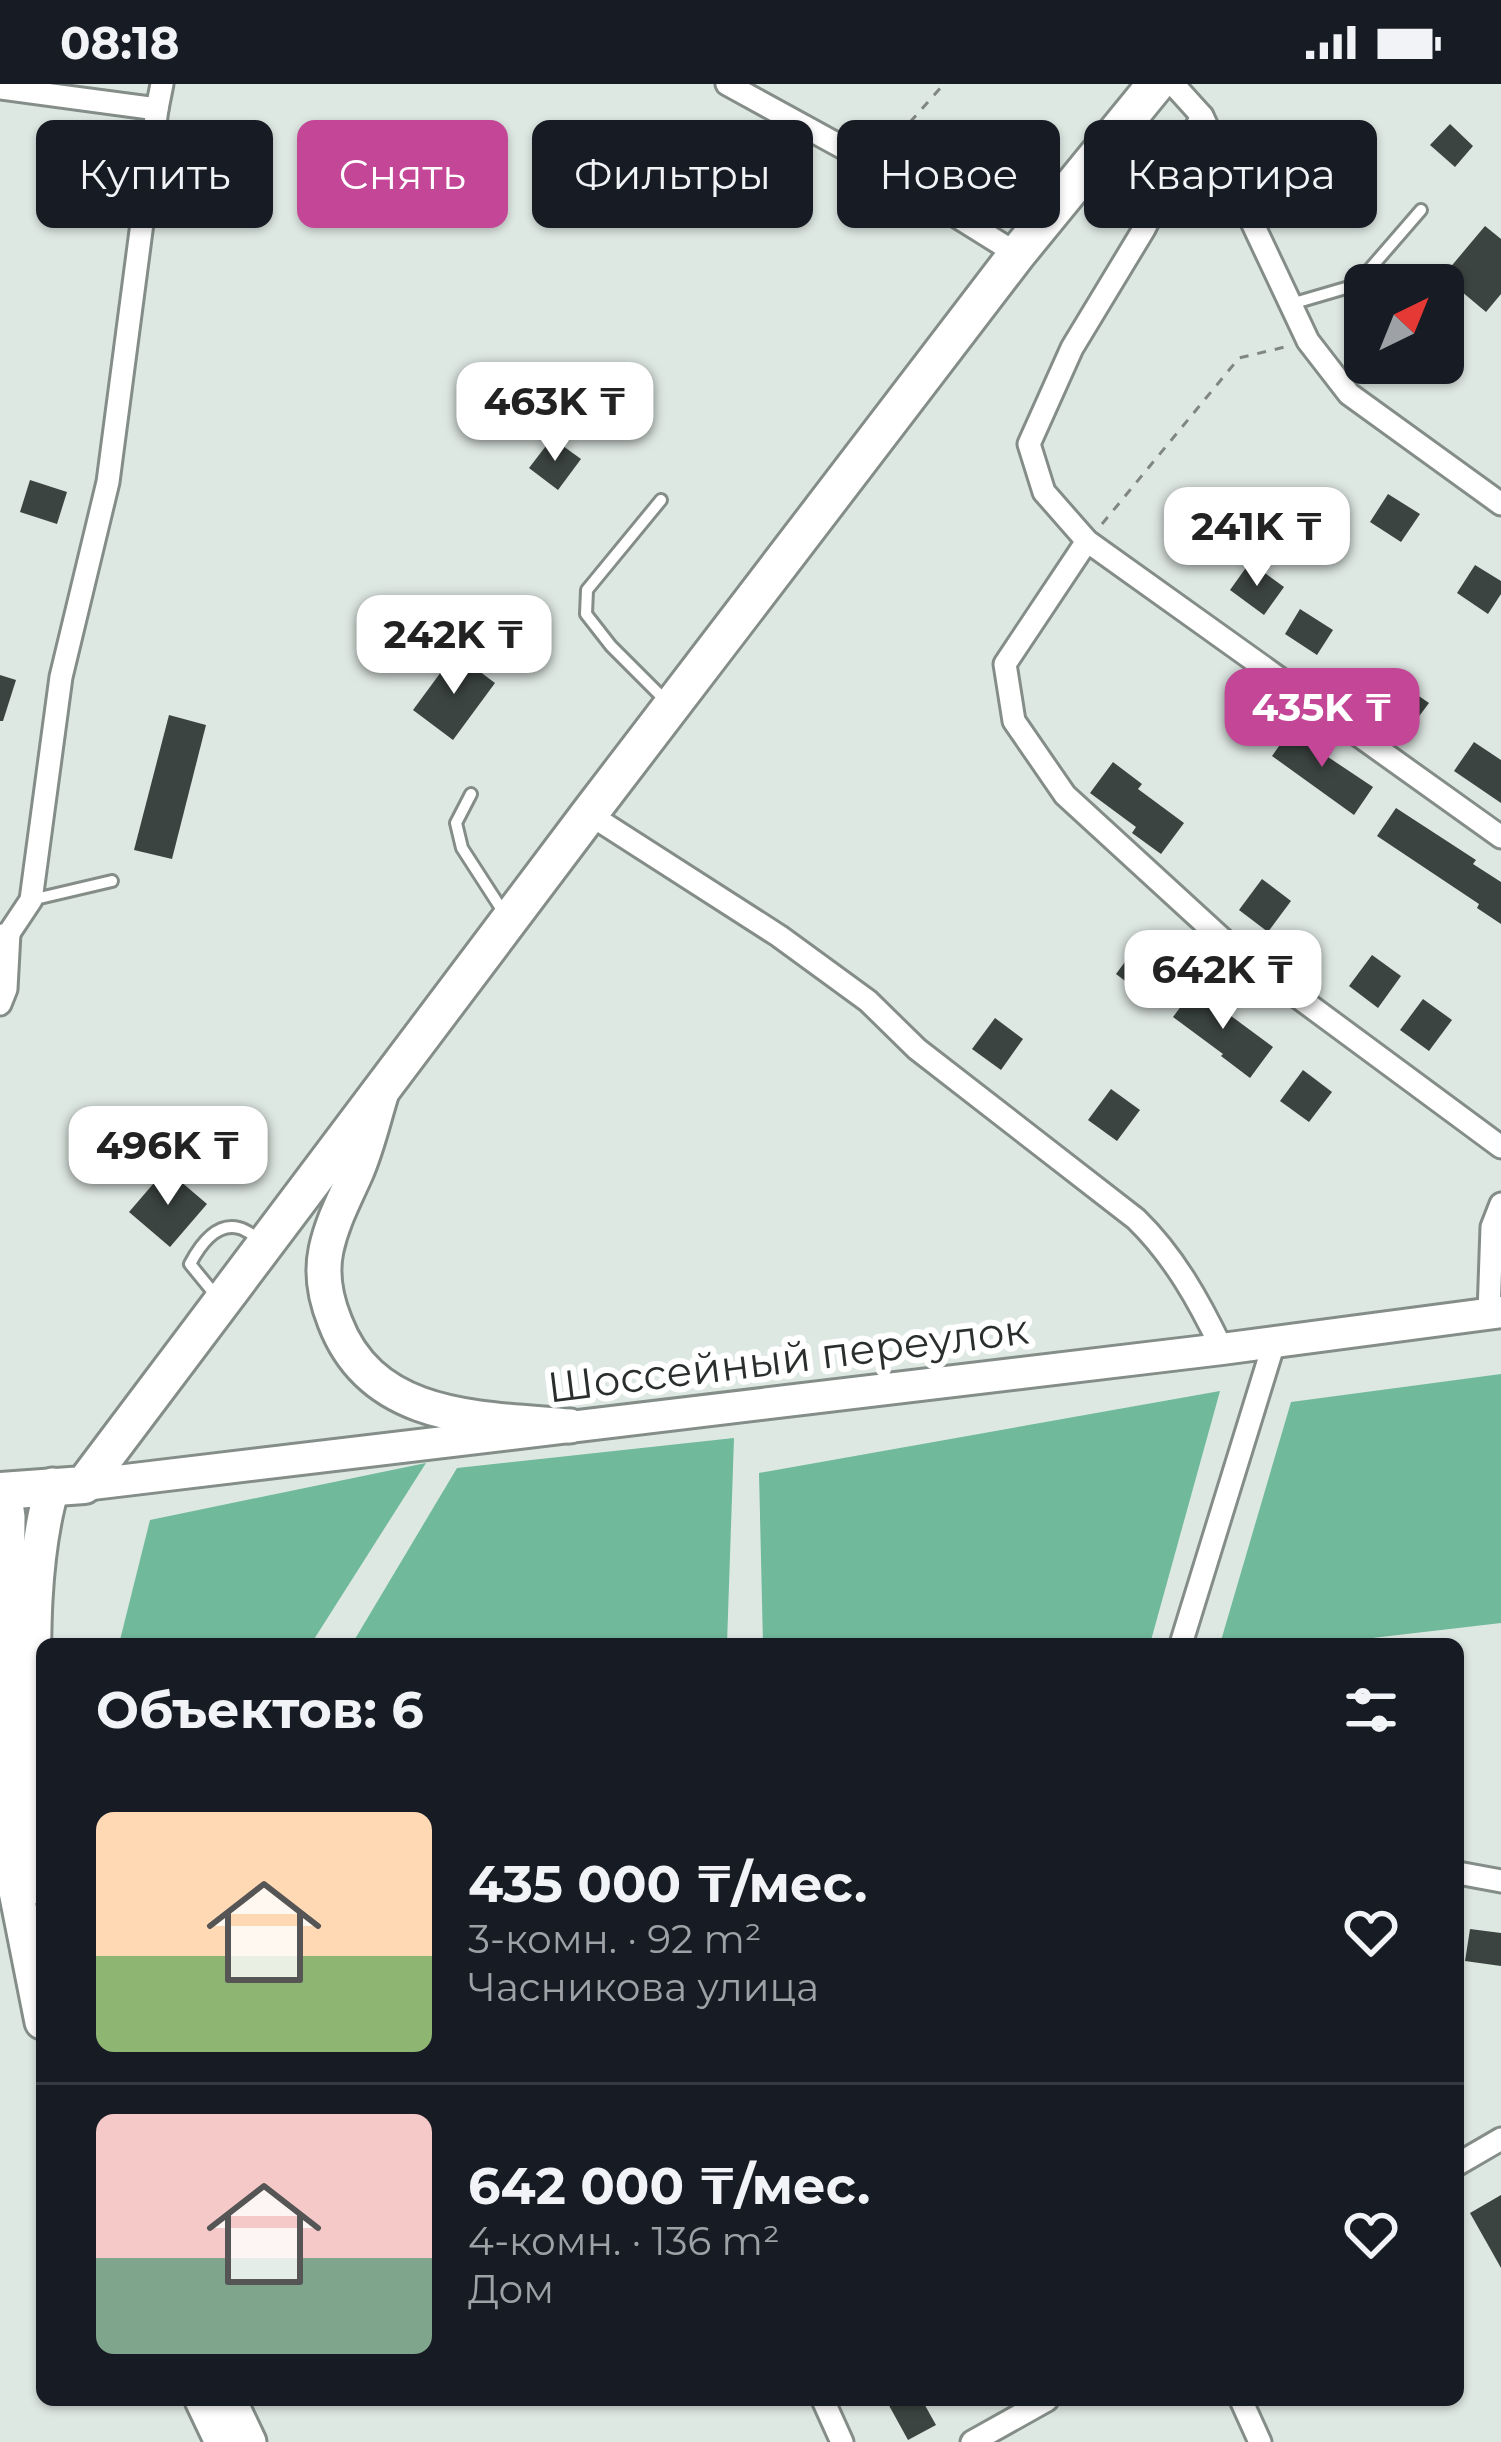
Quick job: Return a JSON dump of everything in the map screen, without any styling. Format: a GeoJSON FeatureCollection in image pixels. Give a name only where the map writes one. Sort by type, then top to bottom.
{"type":"FeatureCollection","features":[{"type":"Feature","properties":{"kind":"highway"},"geometry":{"type":"LineString","coordinates":[[2,1491],[69,1485],[222,1303],[1017,254],[1156,84]]}},
{"type":"Feature","properties":{"kind":"main road"},"geometry":{"type":"LineString","coordinates":[[382,1091],[357,1171],[335,1215],[325,1256],[327,1300],[339,1333],[360,1365],[385,1388],[415,1404],[455,1415],[570,1426]]}},
{"type":"Feature","properties":{"kind":"main road","name":"Шоссейный переулок"},"geometry":{"type":"LineString","coordinates":[[69,1485],[1222,1349],[1495,1312]]}},
{"type":"Feature","properties":{"kind":"main road"},"geometry":{"type":"LineString","coordinates":[[36,1831],[33,1658],[43,1519],[69,1485]]}},
{"type":"Feature","properties":{"kind":"main road"},"geometry":{"type":"LineString","coordinates":[[2,1491],[8,1517],[3,1733],[16,1891],[36,1992]]}},
{"type":"Feature","properties":{"kind":"main road"},"geometry":{"type":"LineString","coordinates":[[205,2406],[222,2442]]}},
{"type":"Feature","properties":{"kind":"main road"},"geometry":{"type":"LineString","coordinates":[[232,2406],[249,2442]]}},
{"type":"Feature","properties":{"kind":"street"},"geometry":{"type":"LineString","coordinates":[[0,1004],[6,989],[4,934],[31,900],[62,676],[108,482],[162,84]]}},
{"type":"Feature","properties":{"kind":"street"},"geometry":{"type":"LineString","coordinates":[[728,84],[837,144]]}},
{"type":"Feature","properties":{"kind":"street"},"geometry":{"type":"LineString","coordinates":[[1173,84],[1202,116],[1308,340],[1349,394],[1501,504]]}},
{"type":"Feature","properties":{"kind":"street"},"geometry":{"type":"LineString","coordinates":[[0,88],[157,109]]}},
{"type":"Feature","properties":{"kind":"street"},"geometry":{"type":"LineString","coordinates":[[1202,116],[1144,229],[1072,348],[1029,444],[1044,492],[1087,542],[1501,837]]}},
{"type":"Feature","properties":{"kind":"street"},"geometry":{"type":"LineString","coordinates":[[975,228],[1017,254]]}},
{"type":"Feature","properties":{"kind":"street"},"geometry":{"type":"LineString","coordinates":[[1087,542],[1005,664],[1014,721],[1027,740],[1065,795],[1233,950],[1501,1147]]}},
{"type":"Feature","properties":{"kind":"street"},"geometry":{"type":"LineString","coordinates":[[589,814],[779,936],[868,1001],[917,1049],[1136,1219],[1158,1241],[1202,1306],[1222,1349]]}},
{"type":"Feature","properties":{"kind":"street"},"geometry":{"type":"LineString","coordinates":[[1495,1312],[1492,1227],[1501,1204]]}},
{"type":"Feature","properties":{"kind":"street"},"geometry":{"type":"LineString","coordinates":[[1182,1638],[1274,1342]]}},
{"type":"Feature","properties":{"kind":"street"},"geometry":{"type":"LineString","coordinates":[[1464,1875],[1501,1881]]}},
{"type":"Feature","properties":{"kind":"street"},"geometry":{"type":"LineString","coordinates":[[1464,2161],[1501,2139]]}},
{"type":"Feature","properties":{"kind":"street"},"geometry":{"type":"LineString","coordinates":[[826,2406],[842,2442]]}},
{"type":"Feature","properties":{"kind":"street"},"geometry":{"type":"LineString","coordinates":[[972,2442],[1036,2406]]}},
{"type":"Feature","properties":{"kind":"street"},"geometry":{"type":"LineString","coordinates":[[1244,2406],[1260,2442]]}},
{"type":"Feature","properties":{"kind":"lane"},"geometry":{"type":"LineString","coordinates":[[1291,304],[1356,285],[1421,210]]}},
{"type":"Feature","properties":{"kind":"lane"},"geometry":{"type":"LineString","coordinates":[[661,500],[587,590],[586,614],[671,706]]}},
{"type":"Feature","properties":{"kind":"lane"},"geometry":{"type":"LineString","coordinates":[[471,794],[456,823],[462,848],[509,920]]}},
{"type":"Feature","properties":{"kind":"lane"},"geometry":{"type":"LineString","coordinates":[[31,900],[112,881]]}},
{"type":"Feature","properties":{"kind":"lane"},"geometry":{"type":"LineString","coordinates":[[222,1303],[190,1264],[197,1250],[217,1230],[238,1227],[267,1244]]}},
{"type":"Feature","properties":{"kind":"path"},"geometry":{"type":"LineString","coordinates":[[912,120],[944,84]]}},
{"type":"Feature","properties":{"kind":"path"},"geometry":{"type":"LineString","coordinates":[[1087,542],[1239,358],[1308,340]]}},
{"type":"Feature","properties":{"kind":"green space"},"geometry":{"type":"Polygon","coordinates":[[[1501,1374],[1501,1623],[1372,1638],[1222,1638],[1291,1402],[1501,1374]]]}},
{"type":"Feature","properties":{"kind":"green space"},"geometry":{"type":"Polygon","coordinates":[[[1220,1391],[1152,1638],[763,1638],[759,1473],[1220,1391]]]}},
{"type":"Feature","properties":{"kind":"green space"},"geometry":{"type":"Polygon","coordinates":[[[734,1438],[727,1638],[356,1638],[457,1468],[734,1438]]]}},
{"type":"Feature","properties":{"kind":"green space"},"geometry":{"type":"Polygon","coordinates":[[[426,1463],[315,1638],[120,1638],[150,1520],[426,1463]]]}},
{"type":"Feature","properties":{"kind":"building"},"geometry":{"type":"Polygon","coordinates":[[[1450,124],[1473,146],[1455,167],[1430,145],[1450,124]]]}},
{"type":"Feature","properties":{"kind":"building"},"geometry":{"type":"Polygon","coordinates":[[[1485,226],[1501,239],[1501,294],[1486,312],[1464,294],[1464,264],[1453,264],[1485,226]]]}},
{"type":"Feature","properties":{"kind":"building"},"geometry":{"type":"Polygon","coordinates":[[[552,438],[581,459],[558,490],[529,468],[552,438]]]}},
{"type":"Feature","properties":{"kind":"building"},"geometry":{"type":"Polygon","coordinates":[[[30,480],[67,492],[57,524],[20,512],[30,480]]]}},
{"type":"Feature","properties":{"kind":"building"},"geometry":{"type":"Polygon","coordinates":[[[1388,494],[1420,514],[1401,542],[1370,522],[1388,494]]]}},
{"type":"Feature","properties":{"kind":"building"},"geometry":{"type":"Polygon","coordinates":[[[1250,562],[1284,587],[1264,615],[1230,590],[1250,562]]]}},
{"type":"Feature","properties":{"kind":"building"},"geometry":{"type":"Polygon","coordinates":[[[1475,565],[1501,581],[1501,594],[1488,614],[1457,593],[1475,565]]]}},
{"type":"Feature","properties":{"kind":"building"},"geometry":{"type":"Polygon","coordinates":[[[1300,609],[1333,630],[1317,655],[1285,634],[1300,609]]]}},
{"type":"Feature","properties":{"kind":"building"},"geometry":{"type":"Polygon","coordinates":[[[455,653],[495,683],[453,740],[413,710],[455,653]]]}},
{"type":"Feature","properties":{"kind":"building"},"geometry":{"type":"Polygon","coordinates":[[[0,675],[16,680],[3,721],[0,721],[0,675]]]}},
{"type":"Feature","properties":{"kind":"building"},"geometry":{"type":"Polygon","coordinates":[[[1394,679],[1429,703],[1408,731],[1374,706],[1394,679]]]}},
{"type":"Feature","properties":{"kind":"building"},"geometry":{"type":"Polygon","coordinates":[[[169,715],[206,725],[172,859],[134,850],[169,715]]]}},
{"type":"Feature","properties":{"kind":"building"},"geometry":{"type":"Polygon","coordinates":[[[1294,725],[1332,752],[1328,757],[1373,787],[1354,815],[1272,756],[1294,725]]]}},
{"type":"Feature","properties":{"kind":"building"},"geometry":{"type":"Polygon","coordinates":[[[1474,742],[1501,760],[1501,803],[1454,771],[1474,742]]]}},
{"type":"Feature","properties":{"kind":"building"},"geometry":{"type":"Polygon","coordinates":[[[1113,762],[1142,784],[1138,789],[1184,823],[1161,854],[1132,833],[1136,827],[1090,793],[1113,762]]]}},
{"type":"Feature","properties":{"kind":"building"},"geometry":{"type":"Polygon","coordinates":[[[1396,808],[1501,882],[1501,924],[1377,836],[1396,808]]]}},
{"type":"Feature","properties":{"kind":"building"},"geometry":{"type":"Polygon","coordinates":[[[1262,879],[1291,901],[1268,932],[1239,910],[1262,879]]]}},
{"type":"Feature","properties":{"kind":"building"},"geometry":{"type":"Polygon","coordinates":[[[1139,943],[1167,964],[1145,996],[1116,974],[1139,943]]]}},
{"type":"Feature","properties":{"kind":"building"},"geometry":{"type":"Polygon","coordinates":[[[1372,955],[1401,976],[1378,1008],[1349,986],[1372,955]]]}},
{"type":"Feature","properties":{"kind":"building"},"geometry":{"type":"Polygon","coordinates":[[[1196,986],[1273,1047],[1250,1078],[1173,1017],[1196,986]]]}},
{"type":"Feature","properties":{"kind":"building"},"geometry":{"type":"Polygon","coordinates":[[[1423,999],[1452,1020],[1429,1051],[1400,1030],[1423,999]]]}},
{"type":"Feature","properties":{"kind":"building"},"geometry":{"type":"Polygon","coordinates":[[[995,1018],[1023,1039],[1001,1070],[972,1049],[995,1018]]]}},
{"type":"Feature","properties":{"kind":"building"},"geometry":{"type":"Polygon","coordinates":[[[1303,1070],[1332,1092],[1309,1122],[1280,1101],[1303,1070]]]}},
{"type":"Feature","properties":{"kind":"building"},"geometry":{"type":"Polygon","coordinates":[[[1111,1089],[1140,1110],[1117,1141],[1088,1120],[1111,1089]]]}},
{"type":"Feature","properties":{"kind":"building"},"geometry":{"type":"Polygon","coordinates":[[[166,1169],[207,1204],[170,1247],[129,1212],[166,1169]]]}},
{"type":"Feature","properties":{"kind":"building"},"geometry":{"type":"Polygon","coordinates":[[[1470,1929],[1501,1933],[1501,1966],[1465,1961],[1470,1929]]]}},
{"type":"Feature","properties":{"kind":"building"},"geometry":{"type":"Polygon","coordinates":[[[1501,2195],[1501,2268],[1470,2213],[1501,2195]]]}},
{"type":"Feature","properties":{"kind":"building"},"geometry":{"type":"Polygon","coordinates":[[[889,2406],[925,2406],[936,2425],[908,2440],[889,2406]]]}}]}
